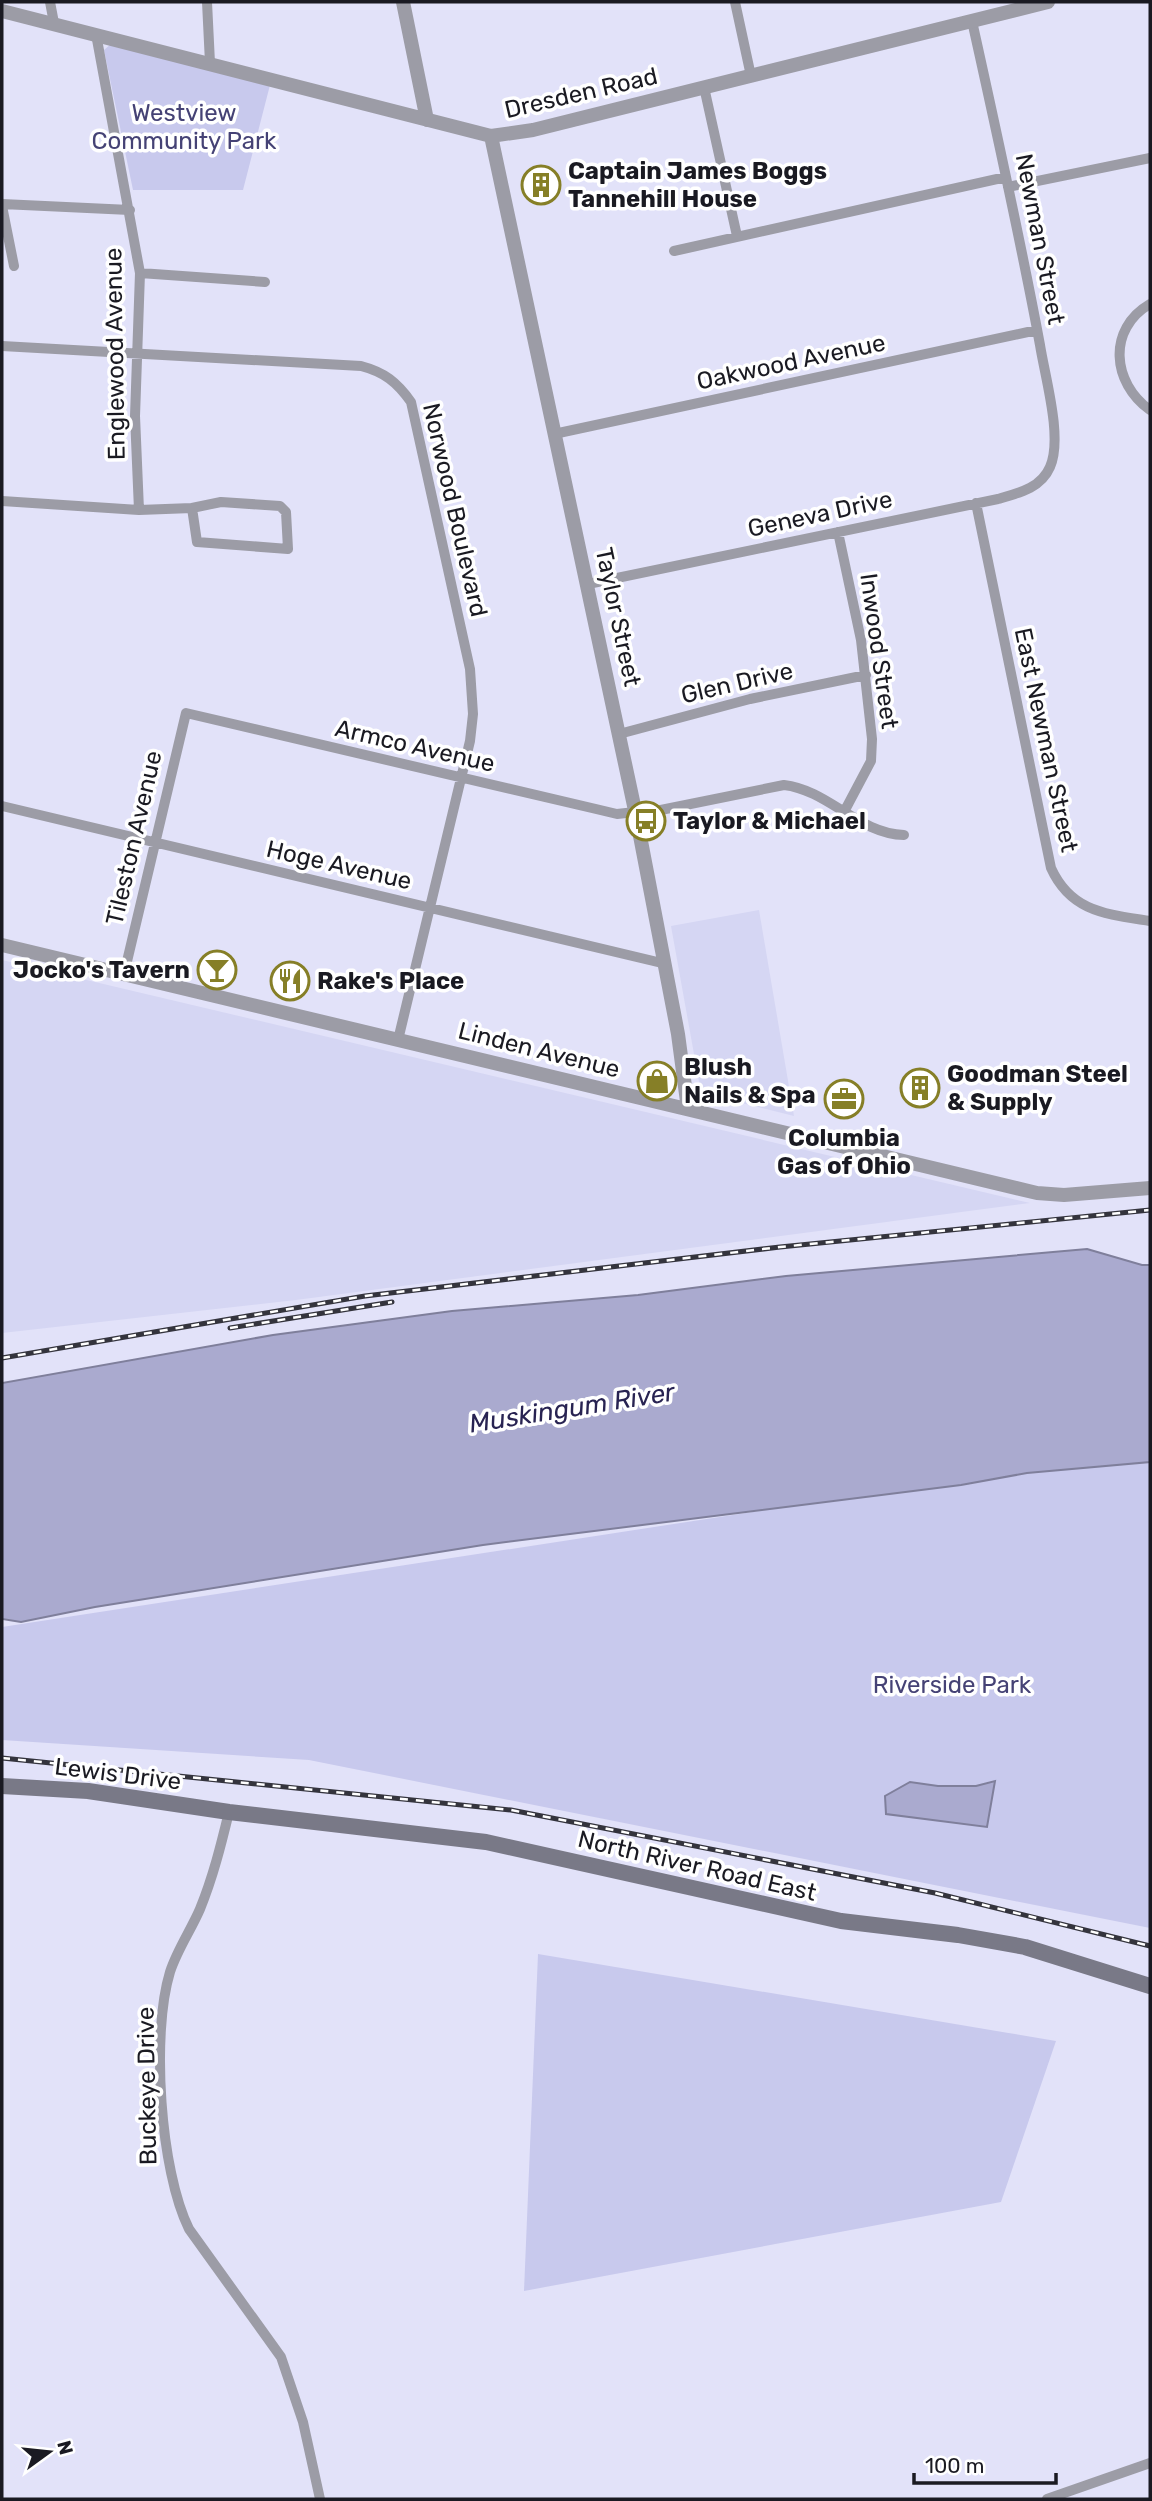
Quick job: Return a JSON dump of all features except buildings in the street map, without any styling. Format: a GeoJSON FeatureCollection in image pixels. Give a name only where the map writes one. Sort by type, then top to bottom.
{"type":"FeatureCollection","features":[{"type":"Feature","properties":{"kind":"main road","name":"Lewis Drive"},"geometry":{"type":"LineString","coordinates":[[2,1786],[88,1791],[229,1812]]}},
{"type":"Feature","properties":{"kind":"main road","name":"North River Road East"},"geometry":{"type":"LineString","coordinates":[[229,1812],[507,1846],[658,1883],[841,1921],[958,1935],[1025,1947],[1150,1986]]}},
{"type":"Feature","properties":{"kind":"street"},"geometry":{"type":"LineString","coordinates":[[50,2],[54,23]]}},
{"type":"Feature","properties":{"kind":"street"},"geometry":{"type":"LineString","coordinates":[[207,2],[209,63]]}},
{"type":"Feature","properties":{"kind":"street"},"geometry":{"type":"LineString","coordinates":[[403,2],[427,121]]}},
{"type":"Feature","properties":{"kind":"street"},"geometry":{"type":"LineString","coordinates":[[735,2],[751,76]]}},
{"type":"Feature","properties":{"kind":"street","name":"Dresden Road"},"geometry":{"type":"LineString","coordinates":[[2,11],[491,136],[533,130],[1048,2]]}},
{"type":"Feature","properties":{"kind":"street","name":"Newman Street"},"geometry":{"type":"LineString","coordinates":[[972,21],[1037,330],[1053,427],[1051,466]]}},
{"type":"Feature","properties":{"kind":"street","name":"Englewood Avenue"},"geometry":{"type":"LineString","coordinates":[[96,34],[140,273],[136,354],[139,510]]}},
{"type":"Feature","properties":{"kind":"street"},"geometry":{"type":"LineString","coordinates":[[704,88],[737,236]]}},
{"type":"Feature","properties":{"kind":"street","name":"Taylor Street"},"geometry":{"type":"LineString","coordinates":[[491,136],[636,813],[666,964],[688,1109]]}},
{"type":"Feature","properties":{"kind":"street"},"geometry":{"type":"LineString","coordinates":[[674,251],[1007,182],[1150,158]]}},
{"type":"Feature","properties":{"kind":"street"},"geometry":{"type":"LineString","coordinates":[[14,266],[2,205],[130,210]]}},
{"type":"Feature","properties":{"kind":"street"},"geometry":{"type":"LineString","coordinates":[[140,273],[265,282]]}},
{"type":"Feature","properties":{"kind":"street"},"geometry":{"type":"LineString","coordinates":[[1150,304],[1138,314],[1124,333],[1118,360],[1125,385],[1150,410]]}},
{"type":"Feature","properties":{"kind":"street","name":"Oakwood Avenue"},"geometry":{"type":"LineString","coordinates":[[554,433],[1037,330]]}},
{"type":"Feature","properties":{"kind":"street","name":"Norwood Boulevard"},"geometry":{"type":"LineString","coordinates":[[2,346],[361,366],[388,377],[400,386],[411,401],[470,668],[473,714],[461,779],[398,1040]]}},
{"type":"Feature","properties":{"kind":"street","name":"Geneva Drive"},"geometry":{"type":"LineString","coordinates":[[588,584],[976,503],[1032,488],[1042,480],[1051,466]]}},
{"type":"Feature","properties":{"kind":"street"},"geometry":{"type":"LineString","coordinates":[[2,501],[139,510],[192,508],[221,502],[280,506],[286,512],[288,549],[197,542],[192,508]]}},
{"type":"Feature","properties":{"kind":"street","name":"East Newman Street"},"geometry":{"type":"LineString","coordinates":[[976,503],[1051,868],[1070,898],[1094,910],[1150,921]]}},
{"type":"Feature","properties":{"kind":"street","name":"Inwood Street"},"geometry":{"type":"LineString","coordinates":[[838,531],[866,675],[872,755],[844,812]]}},
{"type":"Feature","properties":{"kind":"street","name":"Glen Drive"},"geometry":{"type":"LineString","coordinates":[[619,734],[750,699],[866,675]]}},
{"type":"Feature","properties":{"kind":"street","name":"Armco Avenue"},"geometry":{"type":"LineString","coordinates":[[186,713],[617,814],[636,813],[784,785],[804,790],[884,834],[904,835]]}},
{"type":"Feature","properties":{"kind":"street","name":"Tileston Avenue"},"geometry":{"type":"LineString","coordinates":[[124,974],[186,713]]}},
{"type":"Feature","properties":{"kind":"street","name":"Hoge Avenue"},"geometry":{"type":"LineString","coordinates":[[2,806],[666,964]]}},
{"type":"Feature","properties":{"kind":"street","name":"Linden Avenue"},"geometry":{"type":"LineString","coordinates":[[2,945],[1037,1193],[1064,1195],[1150,1188]]}},
{"type":"Feature","properties":{"kind":"street","name":"Buckeye Drive"},"geometry":{"type":"LineString","coordinates":[[229,1812],[214,1873],[171,1970],[166,1989],[162,2027],[165,2146],[180,2210],[189,2229],[281,2357],[303,2422],[320,2499]]}},
{"type":"Feature","properties":{"kind":"street"},"geometry":{"type":"LineString","coordinates":[[1047,2499],[1150,2463]]}},
{"type":"Feature","properties":{"kind":"shaded area"},"geometry":{"type":"Polygon","coordinates":[[[759,910],[794,1116],[701,1093],[671,926],[759,910]]]}},
{"type":"Feature","properties":{"kind":"shaded area"},"geometry":{"type":"Polygon","coordinates":[[[2,960],[1030,1203],[296,1300],[2,1333],[2,960]]]}},
{"type":"Feature","properties":{"kind":"green space","name":"Westview Community Park"},"geometry":{"type":"Polygon","coordinates":[[[111,44],[270,85],[243,190],[133,190],[104,50],[111,44]]]}},
{"type":"Feature","properties":{"kind":"green space","name":"Riverside Park"},"geometry":{"type":"Polygon","coordinates":[[[1150,1462],[1150,1928],[309,1760],[2,1740],[2,1627],[778,1508],[1027,1473],[1150,1462]]]}},
{"type":"Feature","properties":{"kind":"green space"},"geometry":{"type":"Polygon","coordinates":[[[538,1954],[1056,2041],[1001,2202],[524,2291],[538,1954]]]}},
{"type":"Feature","properties":{"kind":"water","name":"Muskingum River"},"geometry":{"type":"Polygon","coordinates":[[[1087,1249],[1150,1265],[1150,1462],[1027,1473],[961,1485],[483,1545],[95,1607],[21,1622],[2,1619],[2,1383],[273,1335],[452,1311],[638,1295],[786,1276],[1087,1249]]]}},
{"type":"Feature","properties":{"kind":"water"},"geometry":{"type":"Polygon","coordinates":[[[995,1781],[987,1827],[886,1814],[885,1796],[910,1782],[938,1786],[976,1786],[995,1781]]]}},
{"type":"Feature","properties":{"kind":"railway"},"geometry":{"type":"LineString","coordinates":[[2,1358],[365,1296],[780,1247],[1150,1210]]}},
{"type":"Feature","properties":{"kind":"railway"},"geometry":{"type":"LineString","coordinates":[[230,1328],[392,1302]]}},
{"type":"Feature","properties":{"kind":"railway"},"geometry":{"type":"LineString","coordinates":[[2,1758],[511,1810],[935,1893],[1150,1946]]}},
{"type":"Feature","properties":{"kind":"place","name":"Captain James Boggs Tannehill House"},"geometry":{"type":"Point","coordinates":[541,185]}},
{"type":"Feature","properties":{"kind":"place","name":"Taylor & Michael"},"geometry":{"type":"Point","coordinates":[646,821]}},
{"type":"Feature","properties":{"kind":"place","name":"Jocko's Tavern"},"geometry":{"type":"Point","coordinates":[217,970]}},
{"type":"Feature","properties":{"kind":"place","name":"Rake's Place"},"geometry":{"type":"Point","coordinates":[290,981]}},
{"type":"Feature","properties":{"kind":"place","name":"Blush Nails & Spa"},"geometry":{"type":"Point","coordinates":[657,1081]}},
{"type":"Feature","properties":{"kind":"place","name":"Goodman Steel & Supply"},"geometry":{"type":"Point","coordinates":[920,1088]}},
{"type":"Feature","properties":{"kind":"place","name":"Columbia Gas of Ohio"},"geometry":{"type":"Point","coordinates":[844,1099]}}]}
